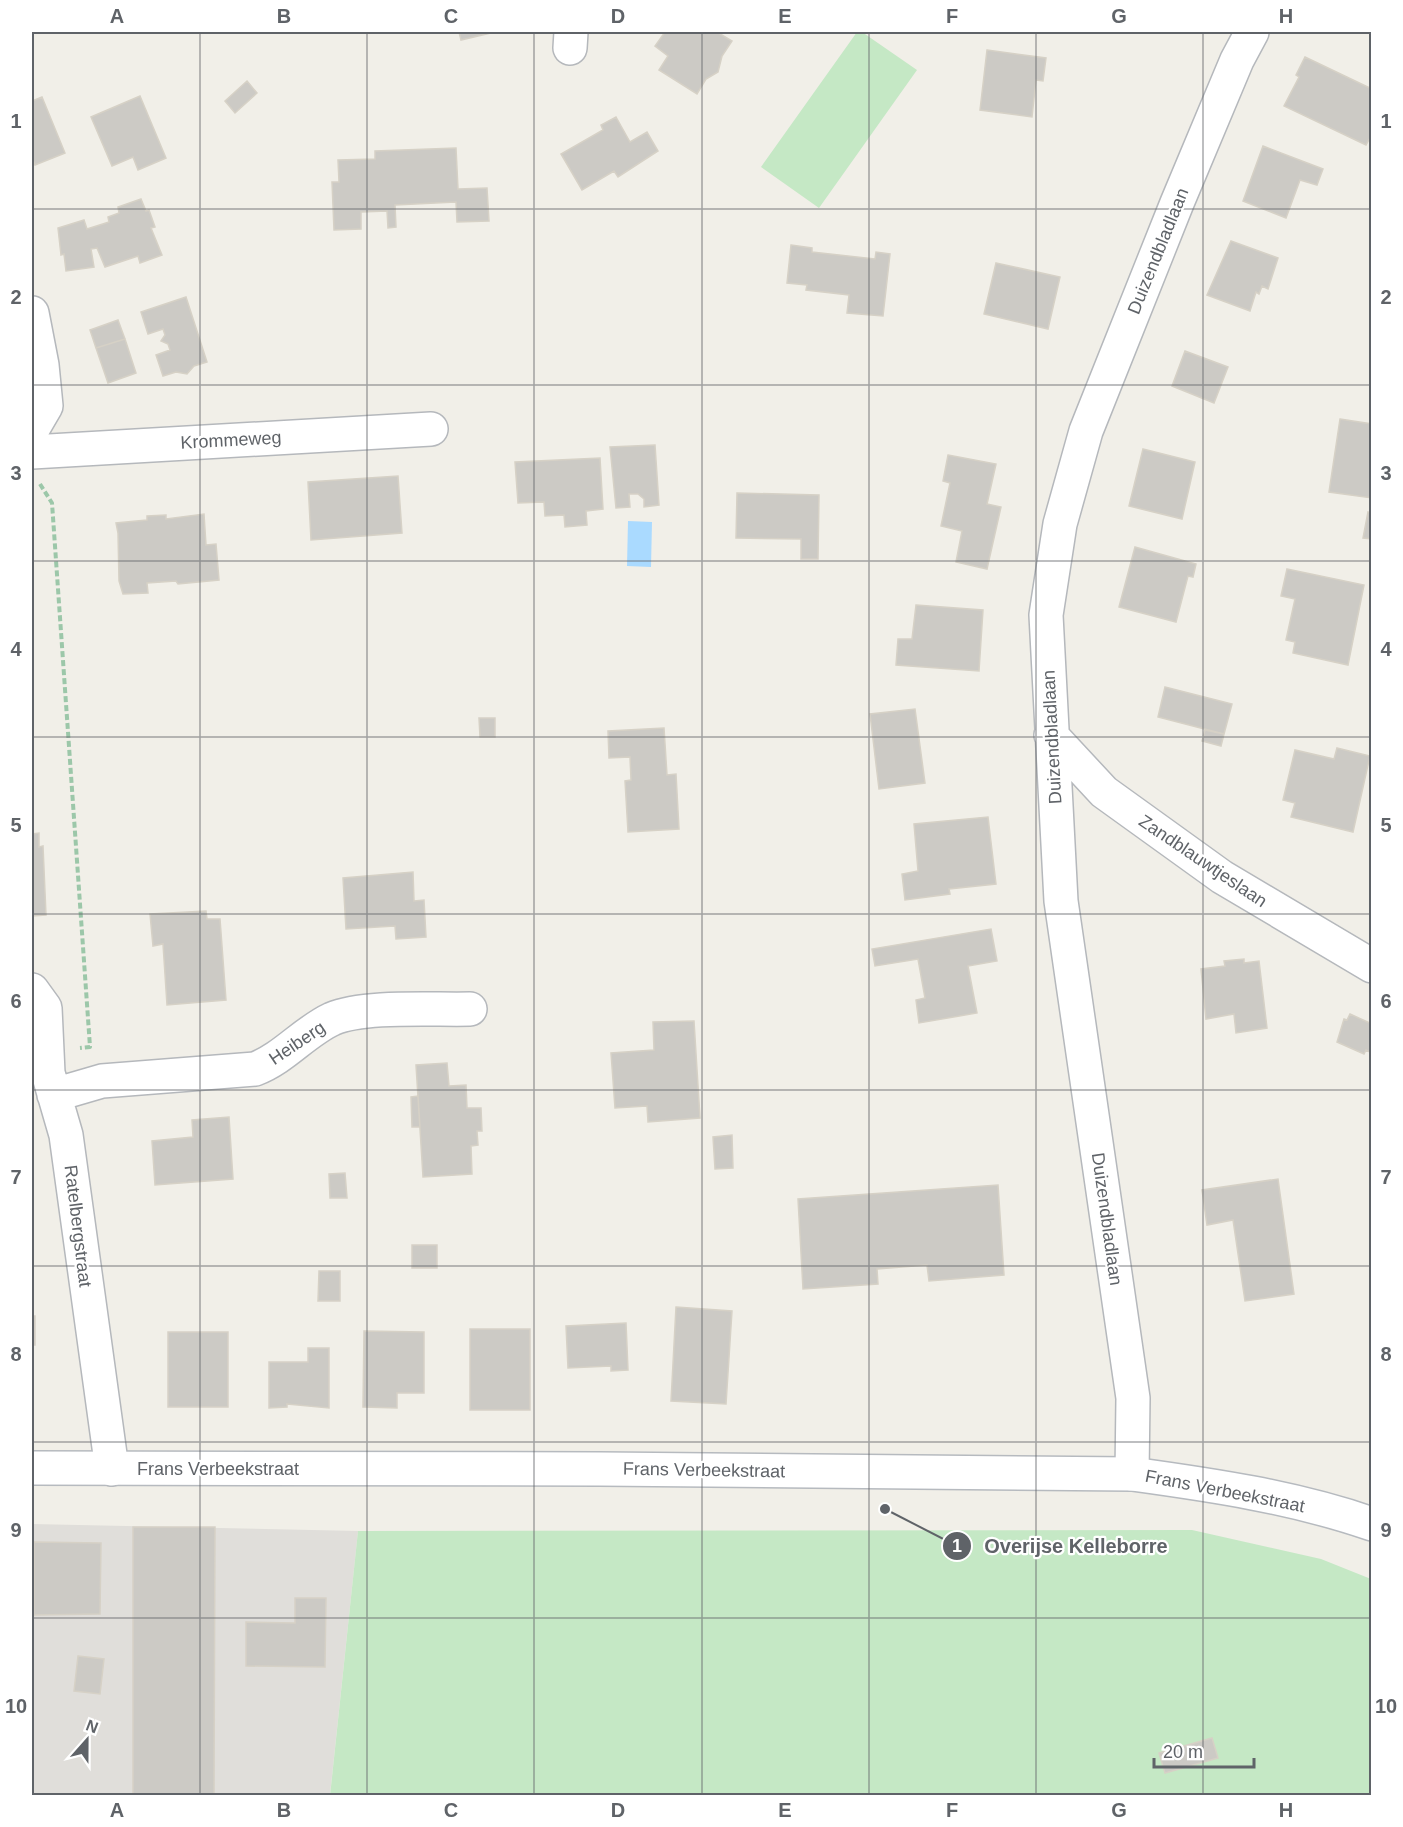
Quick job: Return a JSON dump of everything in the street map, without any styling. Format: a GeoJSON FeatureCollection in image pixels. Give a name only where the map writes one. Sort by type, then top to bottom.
{"type":"FeatureCollection","features":[{"type":"Feature","properties":{"kind":"street","name":"Duizendbladlaan"},"geometry":{"type":"LineString","coordinates":[[1132,1474],[1133,1398],[1061,901],[1051,735],[1047,615],[1060,524],[1083,441],[1177,202],[1237,60],[1252,32]]}},
{"type":"Feature","properties":{"kind":"street"},"geometry":{"type":"LineString","coordinates":[[32,313],[42,365],[46,406],[32,430]]}},
{"type":"Feature","properties":{"kind":"street","name":"Krommeweg"},"geometry":{"type":"LineString","coordinates":[[34,466],[431,429]]}},
{"type":"Feature","properties":{"kind":"street","name":"Zandblauwtjeslaan"},"geometry":{"type":"LineString","coordinates":[[1051,735],[1104,792],[1222,877],[1371,966]]}},
{"type":"Feature","properties":{"kind":"street","name":"Ratelbergstraat"},"geometry":{"type":"LineString","coordinates":[[32,990],[45,1008],[48,1073],[66,1135],[112,1468]]}},
{"type":"Feature","properties":{"kind":"street","name":"Heiberg"},"geometry":{"type":"LineString","coordinates":[[54,1095],[102,1081],[255,1069],[274,1059],[319,1026],[349,1014],[470,1009]]}},
{"type":"Feature","properties":{"kind":"street","name":"Frans Verbeekstraat"},"geometry":{"type":"LineString","coordinates":[[32,1468],[600,1469],[1132,1474],[1207,1484],[1281,1499],[1371,1524]]}},
{"type":"Feature","properties":{"kind":"path"},"geometry":{"type":"LineString","coordinates":[[34,466],[52,502],[90,1047],[86,1047]]}},
{"type":"Feature","properties":{"kind":"shaded area"},"geometry":{"type":"Polygon","coordinates":[[[32,1524],[358,1531],[330,1795],[32,1796],[32,1524]]]}},
{"type":"Feature","properties":{"kind":"green space"},"geometry":{"type":"Polygon","coordinates":[[[857,32],[862,32],[917,70],[819,208],[761,167],[857,32]]]}},
{"type":"Feature","properties":{"kind":"green space"},"geometry":{"type":"Polygon","coordinates":[[[1192,1530],[1321,1559],[1371,1579],[1371,1795],[330,1796],[358,1531],[1192,1530]]]}},
{"type":"Feature","properties":{"kind":"water"},"geometry":{"type":"Polygon","coordinates":[[[628,521],[652,522],[651,567],[627,566],[628,521]]]}},
{"type":"Feature","properties":{"kind":"building"},"geometry":{"type":"Polygon","coordinates":[[[459,32],[495,32],[461,40],[459,32]]]}},
{"type":"Feature","properties":{"kind":"building"},"geometry":{"type":"Polygon","coordinates":[[[665,32],[717,32],[732,41],[722,56],[718,72],[706,79],[697,94],[659,70],[668,56],[655,46],[665,32]]]}},
{"type":"Feature","properties":{"kind":"building"},"geometry":{"type":"Polygon","coordinates":[[[987,50],[1046,58],[1043,81],[1036,80],[1032,117],[980,110],[987,50]]]}},
{"type":"Feature","properties":{"kind":"building"},"geometry":{"type":"Polygon","coordinates":[[[1305,57],[1372,89],[1372,134],[1366,145],[1284,106],[1299,77],[1296,75],[1305,57]]]}},
{"type":"Feature","properties":{"kind":"building"},"geometry":{"type":"Polygon","coordinates":[[[247,81],[257,93],[235,113],[225,101],[247,81]]]}},
{"type":"Feature","properties":{"kind":"building"},"geometry":{"type":"Polygon","coordinates":[[[140,96],[166,158],[138,170],[133,157],[112,166],[91,117],[140,96]]]}},
{"type":"Feature","properties":{"kind":"building"},"geometry":{"type":"Polygon","coordinates":[[[42,97],[65,153],[35,165],[32,157],[32,101],[42,97]]]}},
{"type":"Feature","properties":{"kind":"building"},"geometry":{"type":"Polygon","coordinates":[[[616,117],[630,142],[647,132],[658,151],[618,177],[614,171],[582,190],[561,154],[603,130],[601,125],[616,117]]]}},
{"type":"Feature","properties":{"kind":"building"},"geometry":{"type":"Polygon","coordinates":[[[1263,146],[1323,169],[1317,185],[1300,180],[1286,218],[1243,201],[1263,146]]]}},
{"type":"Feature","properties":{"kind":"building"},"geometry":{"type":"Polygon","coordinates":[[[456,148],[458,189],[487,188],[489,221],[457,222],[456,202],[395,205],[396,227],[388,228],[387,211],[361,212],[361,229],[334,230],[332,182],[339,182],[338,160],[375,159],[375,151],[456,148]]]}},
{"type":"Feature","properties":{"kind":"building"},"geometry":{"type":"Polygon","coordinates":[[[141,199],[146,211],[149,210],[155,227],[151,228],[162,255],[140,263],[138,256],[105,267],[97,248],[91,249],[94,267],[66,271],[64,254],[61,255],[58,228],[84,220],[87,229],[109,222],[108,217],[119,213],[118,207],[141,199]]]}},
{"type":"Feature","properties":{"kind":"building"},"geometry":{"type":"Polygon","coordinates":[[[1231,241],[1278,258],[1268,289],[1262,286],[1259,294],[1256,292],[1250,311],[1207,295],[1231,241]]]}},
{"type":"Feature","properties":{"kind":"building"},"geometry":{"type":"Polygon","coordinates":[[[791,245],[812,248],[812,252],[875,259],[876,252],[890,254],[883,316],[847,313],[849,295],[806,290],[807,285],[787,283],[791,245]]]}},
{"type":"Feature","properties":{"kind":"building"},"geometry":{"type":"Polygon","coordinates":[[[996,263],[1060,277],[1048,329],[984,314],[996,263]]]}},
{"type":"Feature","properties":{"kind":"building"},"geometry":{"type":"Polygon","coordinates":[[[186,297],[207,362],[194,366],[187,374],[176,372],[163,376],[156,355],[170,350],[168,344],[161,341],[165,335],[163,329],[148,334],[141,312],[186,297]]]}},
{"type":"Feature","properties":{"kind":"building"},"geometry":{"type":"Polygon","coordinates":[[[118,320],[125,339],[96,348],[90,330],[118,320]]]}},
{"type":"Feature","properties":{"kind":"building"},"geometry":{"type":"Polygon","coordinates":[[[125,339],[136,373],[108,383],[96,348],[125,339]]]}},
{"type":"Feature","properties":{"kind":"building"},"geometry":{"type":"Polygon","coordinates":[[[1185,351],[1228,367],[1214,403],[1172,386],[1185,351]]]}},
{"type":"Feature","properties":{"kind":"building"},"geometry":{"type":"Polygon","coordinates":[[[1340,419],[1372,424],[1372,498],[1329,492],[1340,419]]]}},
{"type":"Feature","properties":{"kind":"building"},"geometry":{"type":"Polygon","coordinates":[[[655,445],[659,505],[644,507],[644,499],[638,494],[629,494],[630,507],[616,508],[610,447],[655,445]]]}},
{"type":"Feature","properties":{"kind":"building"},"geometry":{"type":"Polygon","coordinates":[[[1143,449],[1195,462],[1182,519],[1129,506],[1143,449]]]}},
{"type":"Feature","properties":{"kind":"building"},"geometry":{"type":"Polygon","coordinates":[[[948,455],[996,464],[987,504],[1001,507],[987,569],[956,562],[962,531],[941,526],[950,483],[943,481],[948,455]]]}},
{"type":"Feature","properties":{"kind":"building"},"geometry":{"type":"Polygon","coordinates":[[[600,458],[603,509],[586,511],[587,525],[565,527],[564,515],[545,516],[544,502],[518,503],[515,462],[600,458]]]}},
{"type":"Feature","properties":{"kind":"building"},"geometry":{"type":"Polygon","coordinates":[[[398,476],[402,533],[311,540],[308,482],[398,476]]]}},
{"type":"Feature","properties":{"kind":"building"},"geometry":{"type":"Polygon","coordinates":[[[737,493],[819,495],[818,559],[801,559],[801,539],[736,538],[737,493]]]}},
{"type":"Feature","properties":{"kind":"building"},"geometry":{"type":"Polygon","coordinates":[[[1368,512],[1372,513],[1372,539],[1363,538],[1368,512]]]}},
{"type":"Feature","properties":{"kind":"building"},"geometry":{"type":"Polygon","coordinates":[[[204,514],[206,545],[216,544],[219,580],[178,584],[176,581],[147,583],[148,593],[123,594],[119,581],[116,523],[147,520],[147,516],[166,515],[166,519],[204,514]]]}},
{"type":"Feature","properties":{"kind":"building"},"geometry":{"type":"Polygon","coordinates":[[[1135,547],[1196,564],[1193,577],[1188,576],[1176,622],[1119,607],[1135,547]]]}},
{"type":"Feature","properties":{"kind":"building"},"geometry":{"type":"Polygon","coordinates":[[[1287,569],[1364,585],[1348,665],[1293,653],[1295,642],[1286,640],[1295,599],[1281,596],[1287,569]]]}},
{"type":"Feature","properties":{"kind":"building"},"geometry":{"type":"Polygon","coordinates":[[[916,605],[983,610],[979,671],[896,665],[898,639],[912,639],[916,605]]]}},
{"type":"Feature","properties":{"kind":"building"},"geometry":{"type":"Polygon","coordinates":[[[1165,687],[1232,704],[1224,734],[1158,717],[1165,687]]]}},
{"type":"Feature","properties":{"kind":"building"},"geometry":{"type":"Polygon","coordinates":[[[915,709],[925,783],[879,789],[870,714],[915,709]]]}},
{"type":"Feature","properties":{"kind":"building"},"geometry":{"type":"Polygon","coordinates":[[[479,718],[495,718],[495,737],[480,737],[479,718]]]}},
{"type":"Feature","properties":{"kind":"building"},"geometry":{"type":"Polygon","coordinates":[[[664,728],[667,775],[676,774],[679,829],[628,832],[625,781],[631,780],[630,757],[609,758],[608,731],[664,728]]]}},
{"type":"Feature","properties":{"kind":"building"},"geometry":{"type":"Polygon","coordinates":[[[1205,730],[1224,734],[1221,746],[1202,741],[1205,730]]]}},
{"type":"Feature","properties":{"kind":"building"},"geometry":{"type":"Polygon","coordinates":[[[1337,748],[1370,756],[1353,832],[1291,817],[1295,803],[1283,800],[1295,750],[1334,759],[1337,748]]]}},
{"type":"Feature","properties":{"kind":"building"},"geometry":{"type":"Polygon","coordinates":[[[988,817],[996,884],[949,889],[950,894],[905,900],[902,874],[918,871],[914,824],[988,817]]]}},
{"type":"Feature","properties":{"kind":"building"},"geometry":{"type":"Polygon","coordinates":[[[39,833],[39,847],[43,846],[46,915],[32,916],[32,834],[39,833]]]}},
{"type":"Feature","properties":{"kind":"building"},"geometry":{"type":"Polygon","coordinates":[[[413,872],[414,901],[424,900],[426,937],[396,939],[395,926],[346,929],[343,878],[413,872]]]}},
{"type":"Feature","properties":{"kind":"building"},"geometry":{"type":"Polygon","coordinates":[[[206,911],[207,919],[220,919],[226,1000],[167,1005],[163,944],[153,946],[150,914],[206,911]]]}},
{"type":"Feature","properties":{"kind":"building"},"geometry":{"type":"Polygon","coordinates":[[[991,929],[997,961],[968,966],[977,1013],[919,1023],[916,1000],[925,998],[918,959],[875,966],[872,949],[991,929]]]}},
{"type":"Feature","properties":{"kind":"building"},"geometry":{"type":"Polygon","coordinates":[[[1244,959],[1244,963],[1259,961],[1267,1028],[1236,1033],[1234,1014],[1206,1019],[1201,969],[1225,966],[1224,961],[1244,959]]]}},
{"type":"Feature","properties":{"kind":"building"},"geometry":{"type":"Polygon","coordinates":[[[1350,1014],[1372,1024],[1372,1053],[1366,1050],[1364,1054],[1337,1042],[1344,1019],[1347,1020],[1350,1014]]]}},
{"type":"Feature","properties":{"kind":"building"},"geometry":{"type":"Polygon","coordinates":[[[694,1021],[700,1118],[648,1122],[647,1106],[615,1108],[611,1053],[654,1050],[653,1022],[694,1021]]]}},
{"type":"Feature","properties":{"kind":"building"},"geometry":{"type":"Polygon","coordinates":[[[447,1063],[449,1086],[466,1085],[467,1108],[481,1108],[482,1131],[477,1131],[478,1145],[471,1146],[472,1174],[423,1177],[416,1065],[447,1063]]]}},
{"type":"Feature","properties":{"kind":"building"},"geometry":{"type":"Polygon","coordinates":[[[418,1096],[420,1127],[412,1127],[411,1097],[418,1096]]]}},
{"type":"Feature","properties":{"kind":"building"},"geometry":{"type":"Polygon","coordinates":[[[229,1117],[233,1179],[155,1185],[152,1141],[193,1137],[192,1120],[229,1117]]]}},
{"type":"Feature","properties":{"kind":"building"},"geometry":{"type":"Polygon","coordinates":[[[732,1135],[733,1168],[715,1169],[713,1137],[732,1135]]]}},
{"type":"Feature","properties":{"kind":"building"},"geometry":{"type":"Polygon","coordinates":[[[345,1173],[347,1198],[330,1198],[329,1174],[345,1173]]]}},
{"type":"Feature","properties":{"kind":"building"},"geometry":{"type":"Polygon","coordinates":[[[1278,1179],[1294,1294],[1245,1301],[1233,1220],[1207,1225],[1202,1190],[1278,1179]]]}},
{"type":"Feature","properties":{"kind":"building"},"geometry":{"type":"Polygon","coordinates":[[[998,1185],[1004,1275],[929,1281],[927,1265],[877,1269],[878,1284],[803,1289],[798,1199],[998,1185]]]}},
{"type":"Feature","properties":{"kind":"building"},"geometry":{"type":"Polygon","coordinates":[[[412,1245],[437,1245],[437,1268],[412,1268],[412,1245]]]}},
{"type":"Feature","properties":{"kind":"building"},"geometry":{"type":"Polygon","coordinates":[[[319,1271],[340,1271],[340,1301],[318,1301],[319,1271]]]}},
{"type":"Feature","properties":{"kind":"building"},"geometry":{"type":"Polygon","coordinates":[[[676,1307],[732,1311],[726,1404],[671,1401],[676,1307]]]}},
{"type":"Feature","properties":{"kind":"building"},"geometry":{"type":"Polygon","coordinates":[[[32,1316],[35,1316],[35,1345],[32,1345],[32,1316]]]}},
{"type":"Feature","properties":{"kind":"building"},"geometry":{"type":"Polygon","coordinates":[[[626,1323],[628,1370],[611,1371],[611,1366],[568,1368],[566,1326],[626,1323]]]}},
{"type":"Feature","properties":{"kind":"building"},"geometry":{"type":"Polygon","coordinates":[[[470,1329],[530,1329],[530,1410],[470,1410],[470,1329]]]}},
{"type":"Feature","properties":{"kind":"building"},"geometry":{"type":"Polygon","coordinates":[[[364,1331],[424,1332],[424,1393],[397,1393],[397,1408],[363,1407],[364,1331]]]}},
{"type":"Feature","properties":{"kind":"building"},"geometry":{"type":"Polygon","coordinates":[[[168,1332],[228,1332],[228,1407],[168,1407],[168,1332]]]}},
{"type":"Feature","properties":{"kind":"building"},"geometry":{"type":"Polygon","coordinates":[[[308,1348],[329,1348],[329,1408],[287,1404],[287,1407],[269,1408],[269,1362],[308,1362],[308,1348]]]}},
{"type":"Feature","properties":{"kind":"building"},"geometry":{"type":"Polygon","coordinates":[[[133,1527],[215,1527],[214,1796],[133,1796],[133,1527]]]}},
{"type":"Feature","properties":{"kind":"building"},"geometry":{"type":"Polygon","coordinates":[[[34,1542],[101,1543],[100,1614],[34,1615],[34,1542]]]}},
{"type":"Feature","properties":{"kind":"building"},"geometry":{"type":"Polygon","coordinates":[[[295,1598],[326,1598],[325,1667],[246,1666],[246,1622],[295,1623],[295,1598]]]}},
{"type":"Feature","properties":{"kind":"building"},"geometry":{"type":"Polygon","coordinates":[[[78,1656],[104,1659],[100,1694],[74,1691],[78,1656]]]}},
{"type":"Feature","properties":{"kind":"building"},"geometry":{"type":"Polygon","coordinates":[[[1212,1738],[1218,1758],[1165,1773],[1159,1753],[1212,1738]]]}},
{"type":"Feature","properties":{"kind":"place","name":"Overijse Kelleborre"},"geometry":{"type":"Point","coordinates":[885,1509]}}]}
